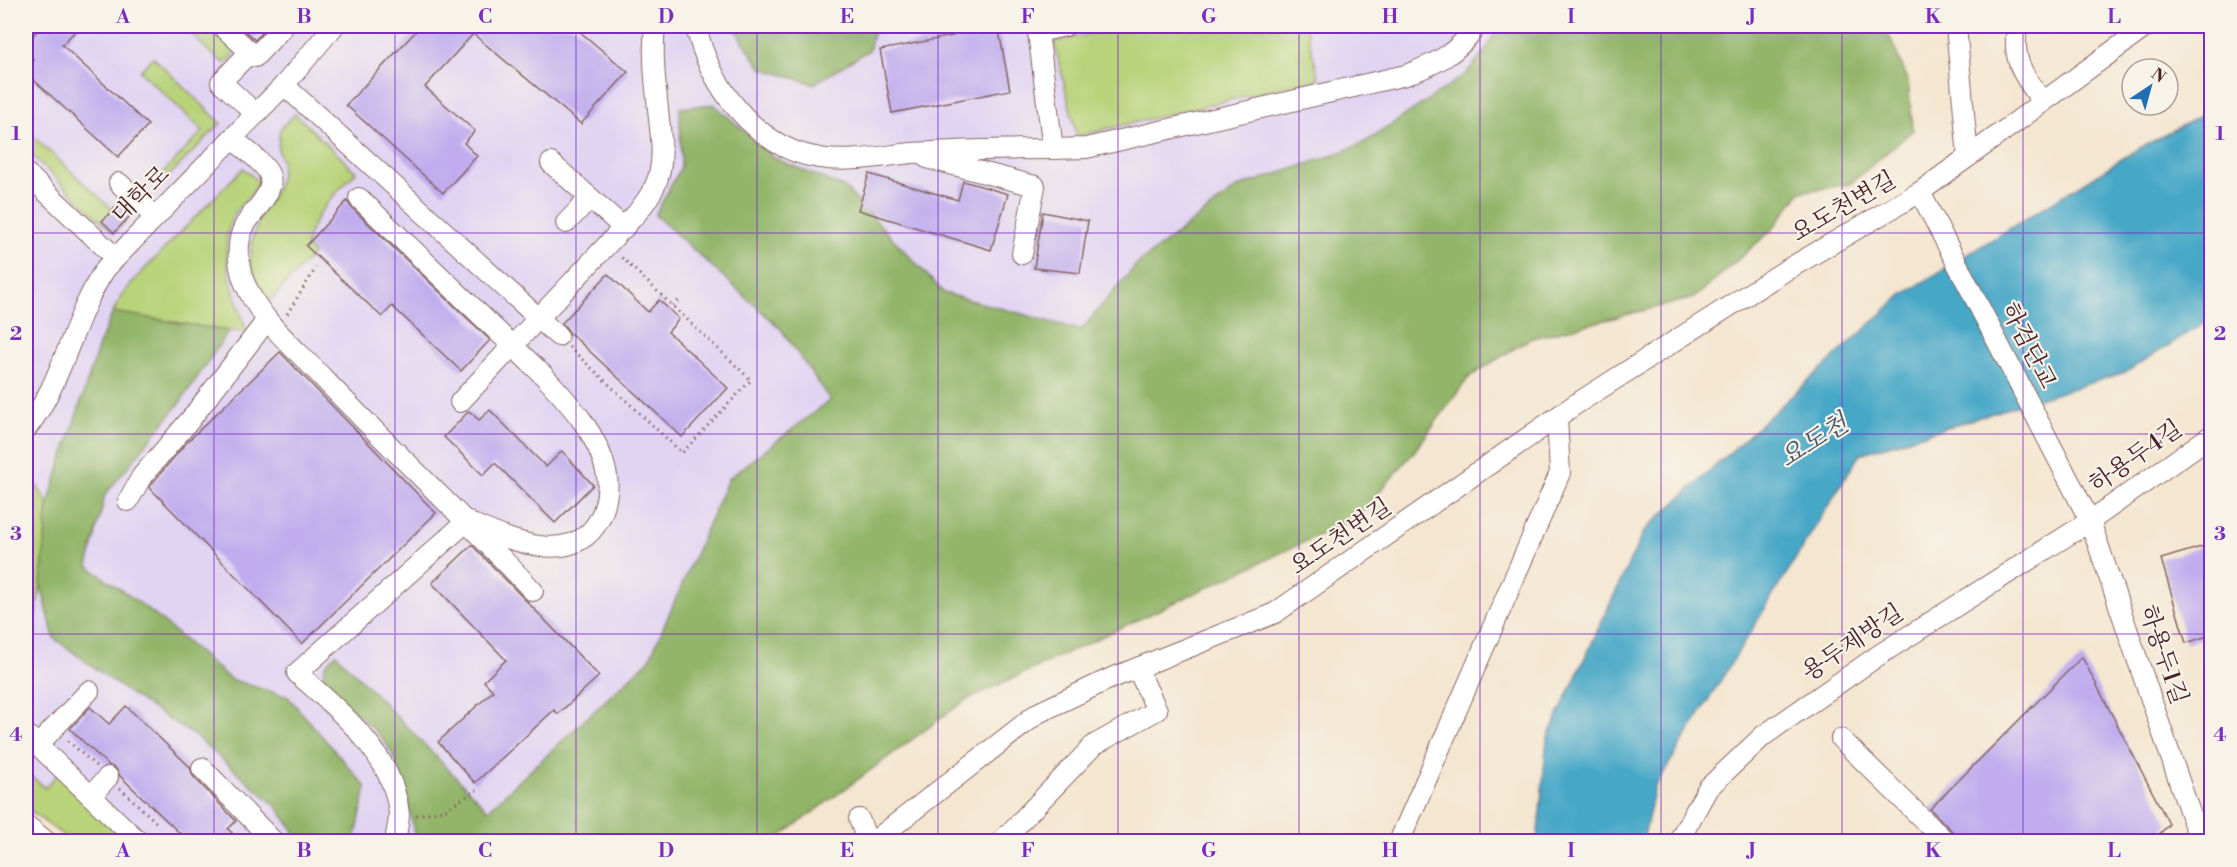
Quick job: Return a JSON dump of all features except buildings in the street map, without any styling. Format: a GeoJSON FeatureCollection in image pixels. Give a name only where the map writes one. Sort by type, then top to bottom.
{"type":"FeatureCollection","features":[{"type":"Feature","properties":{"kind":"street"},"geometry":{"type":"LineString","coordinates":[[222,26],[255,57],[284,26]]}},
{"type":"Feature","properties":{"kind":"street","name":"대학로"},"geometry":{"type":"LineString","coordinates":[[26,429],[55,380],[88,296],[115,257],[284,85],[334,26]]}},
{"type":"Feature","properties":{"kind":"street"},"geometry":{"type":"LineString","coordinates":[[460,402],[624,228],[646,202],[658,180],[661,146],[654,71],[655,26]]}},
{"type":"Feature","properties":{"kind":"street"},"geometry":{"type":"LineString","coordinates":[[696,26],[699,41],[713,74],[737,109],[768,137],[789,150],[828,159],[982,149],[1086,148],[1406,75],[1434,64],[1449,55],[1462,45],[1476,26]]}},
{"type":"Feature","properties":{"kind":"street"},"geometry":{"type":"LineString","coordinates":[[1053,149],[1038,32],[1065,26]]}},
{"type":"Feature","properties":{"kind":"street"},"geometry":{"type":"LineString","coordinates":[[1956,26],[1968,157]]}},
{"type":"Feature","properties":{"kind":"street"},"geometry":{"type":"LineString","coordinates":[[2017,26],[2016,58],[2022,73],[2042,101]]}},
{"type":"Feature","properties":{"kind":"street","name":"요도천변길"},"geometry":{"type":"LineString","coordinates":[[873,842],[1038,713],[1107,680],[1275,613],[1557,418],[1783,272],[1920,192],[2146,26]]}},
{"type":"Feature","properties":{"kind":"street"},"geometry":{"type":"LineString","coordinates":[[250,52],[221,82],[256,114]]}},
{"type":"Feature","properties":{"kind":"street"},"geometry":{"type":"LineString","coordinates":[[284,85],[558,336]]}},
{"type":"Feature","properties":{"kind":"street"},"geometry":{"type":"LineString","coordinates":[[232,138],[267,169],[272,182],[267,194],[243,228],[238,244],[240,267],[247,288],[276,318],[357,414],[467,521],[533,591]]}},
{"type":"Feature","properties":{"kind":"street"},"geometry":{"type":"LineString","coordinates":[[910,153],[1035,186],[1022,254]]}},
{"type":"Feature","properties":{"kind":"street"},"geometry":{"type":"LineString","coordinates":[[551,163],[624,228]]}},
{"type":"Feature","properties":{"kind":"street"},"geometry":{"type":"LineString","coordinates":[[26,172],[115,257]]}},
{"type":"Feature","properties":{"kind":"street"},"geometry":{"type":"LineString","coordinates":[[119,183],[155,217]]}},
{"type":"Feature","properties":{"kind":"street","name":"하검단교"},"geometry":{"type":"LineString","coordinates":[[1920,192],[2072,487]]}},
{"type":"Feature","properties":{"kind":"street"},"geometry":{"type":"LineString","coordinates":[[359,198],[566,400],[598,448],[607,472],[604,512],[596,525],[571,544],[549,547],[528,545],[467,521]]}},
{"type":"Feature","properties":{"kind":"street"},"geometry":{"type":"LineString","coordinates":[[566,223],[590,198]]}},
{"type":"Feature","properties":{"kind":"street"},"geometry":{"type":"LineString","coordinates":[[128,501],[142,476],[276,318]]}},
{"type":"Feature","properties":{"kind":"street"},"geometry":{"type":"LineString","coordinates":[[1399,842],[1560,473],[1557,418]]}},
{"type":"Feature","properties":{"kind":"street","name":"하용두4길"},"geometry":{"type":"LineString","coordinates":[[2090,521],[2211,435]]}},
{"type":"Feature","properties":{"kind":"street","name":"하용두1길"},"geometry":{"type":"LineString","coordinates":[[2072,487],[2090,521],[2200,842]]}},
{"type":"Feature","properties":{"kind":"street"},"geometry":{"type":"LineString","coordinates":[[395,842],[399,815],[394,789],[378,755],[342,714],[297,673],[467,521]]}},
{"type":"Feature","properties":{"kind":"street","name":"용두제방길"},"geometry":{"type":"LineString","coordinates":[[1678,842],[1708,788],[1763,736],[1879,654],[2090,521]]}},
{"type":"Feature","properties":{"kind":"street"},"geometry":{"type":"LineString","coordinates":[[1001,842],[1094,745],[1157,710],[1137,668]]}},
{"type":"Feature","properties":{"kind":"street"},"geometry":{"type":"LineString","coordinates":[[89,691],[32,740],[139,842]]}},
{"type":"Feature","properties":{"kind":"street"},"geometry":{"type":"LineString","coordinates":[[1841,739],[1946,842]]}},
{"type":"Feature","properties":{"kind":"street"},"geometry":{"type":"LineString","coordinates":[[202,768],[274,842]]}},
{"type":"Feature","properties":{"kind":"street"},"geometry":{"type":"LineString","coordinates":[[91,796],[108,777]]}},
{"type":"Feature","properties":{"kind":"street"},"geometry":{"type":"LineString","coordinates":[[859,819],[868,842]]}},
{"type":"Feature","properties":{"kind":"street"},"geometry":{"type":"LineString","coordinates":[[26,825],[47,842]]}},
{"type":"Feature","properties":{"kind":"path"},"geometry":{"type":"LineString","coordinates":[[558,336],[682,453],[751,380],[615,252]]}},
{"type":"Feature","properties":{"kind":"path"},"geometry":{"type":"LineString","coordinates":[[276,318],[316,268]]}},
{"type":"Feature","properties":{"kind":"path"},"geometry":{"type":"LineString","coordinates":[[673,306],[680,299]]}},
{"type":"Feature","properties":{"kind":"path"},"geometry":{"type":"LineString","coordinates":[[68,741],[157,823]]}},
{"type":"Feature","properties":{"kind":"path"},"geometry":{"type":"LineString","coordinates":[[411,816],[444,810],[477,790]]}},
{"type":"Feature","properties":{"kind":"shaded area"},"geometry":{"type":"Polygon","coordinates":[[[26,26],[733,26],[761,68],[869,50],[875,26],[1497,26],[1488,47],[1466,74],[1367,141],[1337,154],[1136,265],[1082,331],[943,293],[869,370],[728,479],[649,660],[488,810],[336,655],[360,717],[390,750],[406,793],[415,836],[414,842],[70,841],[26,808],[26,26]]]}},
{"type":"Feature","properties":{"kind":"green space"},"geometry":{"type":"Polygon","coordinates":[[[183,26],[219,26],[239,48],[225,63],[216,58],[183,26]]]}},
{"type":"Feature","properties":{"kind":"green space"},"geometry":{"type":"Polygon","coordinates":[[[733,26],[875,26],[869,50],[814,84],[761,68],[733,26]]]}},
{"type":"Feature","properties":{"kind":"green space"},"geometry":{"type":"Polygon","coordinates":[[[1124,26],[1306,26],[1319,79],[1077,136],[1054,42],[1124,26]]]}},
{"type":"Feature","properties":{"kind":"green space"},"geometry":{"type":"Polygon","coordinates":[[[1497,26],[1885,26],[1908,80],[1913,130],[1850,184],[1800,192],[1772,230],[1694,298],[1529,339],[1469,377],[1413,453],[1358,517],[966,700],[774,841],[414,841],[415,836],[406,793],[391,752],[370,725],[322,684],[325,665],[336,654],[488,810],[649,660],[728,479],[830,400],[781,329],[655,215],[681,167],[680,108],[714,104],[774,158],[845,188],[944,293],[1081,330],[1136,265],[1238,187],[1337,154],[1367,141],[1466,74],[1488,47],[1497,26]]]}},
{"type":"Feature","properties":{"kind":"green space"},"geometry":{"type":"Polygon","coordinates":[[[153,57],[221,123],[161,184],[158,178],[203,131],[140,71],[153,57]]]}},
{"type":"Feature","properties":{"kind":"green space"},"geometry":{"type":"Polygon","coordinates":[[[295,114],[356,172],[318,215],[306,246],[313,254],[268,303],[251,269],[250,256],[253,238],[262,212],[275,192],[280,178],[282,163],[278,149],[280,129],[295,114]]]}},
{"type":"Feature","properties":{"kind":"green space"},"geometry":{"type":"Polygon","coordinates":[[[26,130],[113,210],[124,199],[136,211],[114,233],[26,150],[26,130]]]}},
{"type":"Feature","properties":{"kind":"green space"},"geometry":{"type":"Polygon","coordinates":[[[243,168],[259,182],[232,219],[226,247],[233,290],[247,332],[113,312],[122,295],[137,277],[243,168]]]}},
{"type":"Feature","properties":{"kind":"green space"},"geometry":{"type":"Polygon","coordinates":[[[113,312],[229,331],[179,404],[105,495],[88,566],[149,610],[230,679],[288,697],[366,787],[355,841],[301,841],[277,807],[195,736],[130,694],[54,638],[41,585],[48,504],[100,342],[113,312]]]}},
{"type":"Feature","properties":{"kind":"green space"},"geometry":{"type":"Polygon","coordinates":[[[32,478],[48,504],[41,585],[34,623],[26,624],[26,484],[32,478]]]}},
{"type":"Feature","properties":{"kind":"green space"},"geometry":{"type":"Polygon","coordinates":[[[26,772],[45,788],[59,772],[131,841],[71,841],[26,808],[26,772]]]}},
{"type":"Feature","properties":{"kind":"water","name":"요도천"},"geometry":{"type":"Polygon","coordinates":[[[2211,110],[2211,319],[2126,372],[1860,454],[1655,787],[1643,841],[1537,842],[1547,739],[1644,531],[1902,295],[2138,149],[2211,110]]]}}]}
